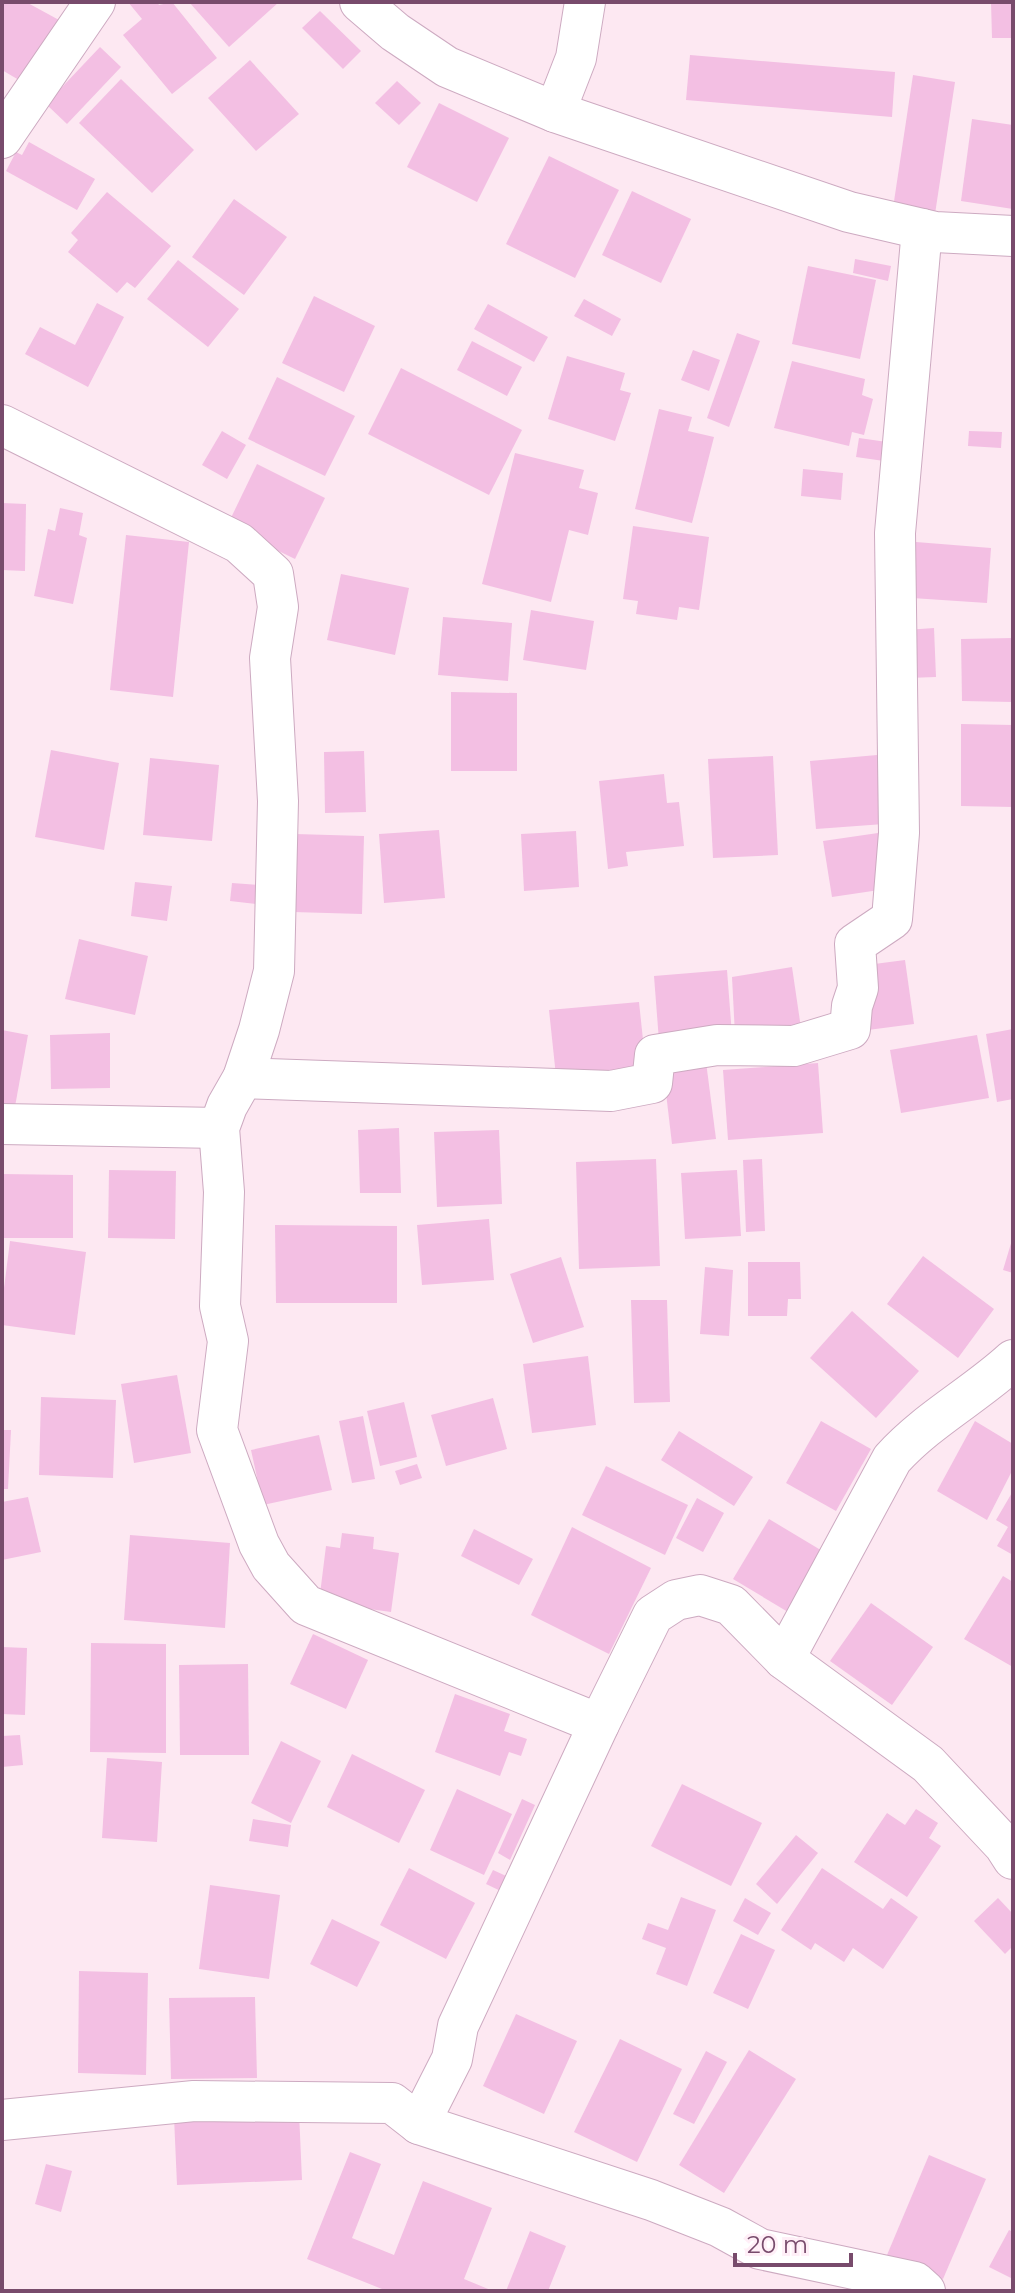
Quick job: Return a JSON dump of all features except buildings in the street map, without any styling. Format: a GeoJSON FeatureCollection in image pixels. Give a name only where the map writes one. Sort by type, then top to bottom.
{"type":"FeatureCollection","features":[{"type":"Feature","properties":{"kind":"street"},"geometry":{"type":"LineString","coordinates":[[2,138],[95,2]]}},
{"type":"Feature","properties":{"kind":"street"},"geometry":{"type":"LineString","coordinates":[[360,2],[395,32],[447,67],[555,112],[849,212],[922,229],[980,236],[1013,236]]}},
{"type":"Feature","properties":{"kind":"street"},"geometry":{"type":"LineString","coordinates":[[555,112],[576,58],[585,2]]}},
{"type":"Feature","properties":{"kind":"street"},"geometry":{"type":"LineString","coordinates":[[243,1078],[611,1091],[652,1083],[655,1055],[717,1045],[794,1046],[850,1029],[852,1006],[858,988],[855,944],[892,919],[899,833],[895,533],[922,229]]}},
{"type":"Feature","properties":{"kind":"street"},"geometry":{"type":"LineString","coordinates":[[2,425],[239,543],[273,574],[278,607],[270,658],[278,801],[274,971],[243,1078],[219,1128],[224,1192],[220,1306],[228,1341],[217,1430],[259,1544],[271,1566],[306,1605],[599,1724]]}},
{"type":"Feature","properties":{"kind":"street"},"geometry":{"type":"LineString","coordinates":[[2,1124],[219,1128]]}},
{"type":"Feature","properties":{"kind":"street"},"geometry":{"type":"LineString","coordinates":[[784,1659],[892,1459],[908,1442],[986,1385],[1013,1360]]}},
{"type":"Feature","properties":{"kind":"street"},"geometry":{"type":"LineString","coordinates":[[419,2124],[452,2059],[458,2026],[599,1724],[653,1615],[676,1600],[700,1595],[731,1605],[784,1659],[928,1764],[1004,1845],[1013,1859]]}},
{"type":"Feature","properties":{"kind":"street"},"geometry":{"type":"LineString","coordinates":[[2,2120],[194,2101],[392,2103],[419,2124],[651,2200],[720,2227],[760,2249],[915,2282],[925,2291]]}}]}
